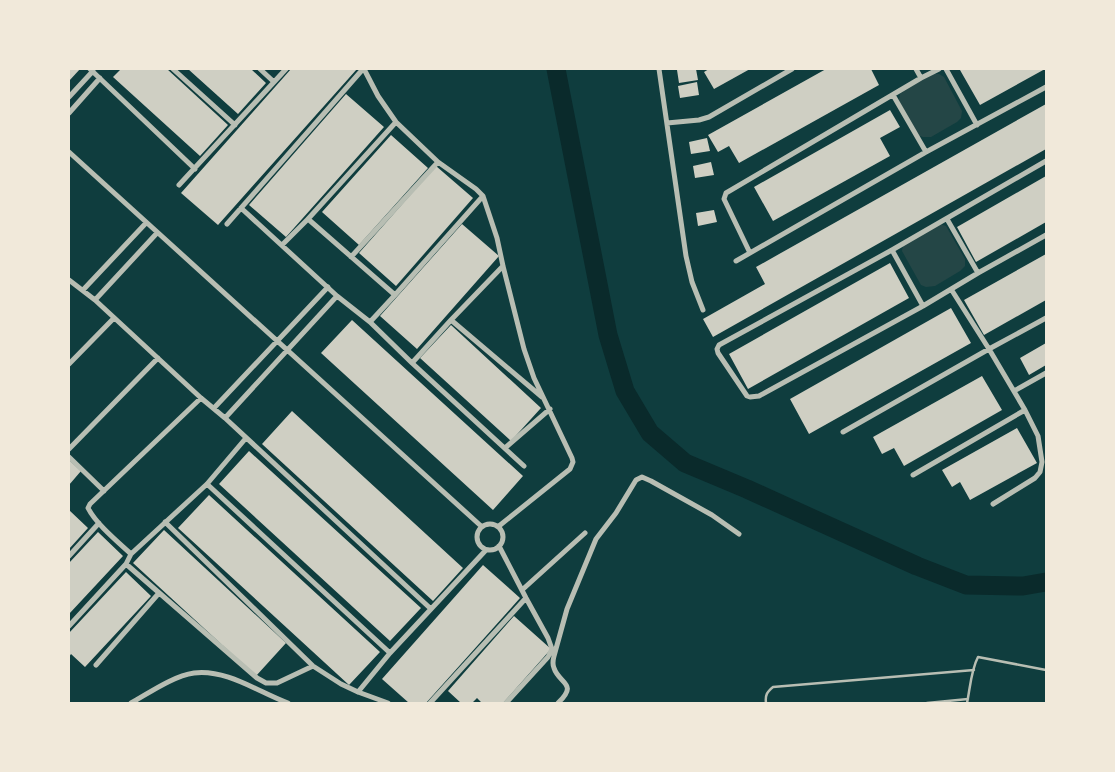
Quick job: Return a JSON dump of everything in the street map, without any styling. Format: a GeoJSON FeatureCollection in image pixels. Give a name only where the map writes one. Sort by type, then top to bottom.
{"type":"FeatureCollection","features":[{"type":"Feature","properties":{"kind":"street"},"geometry":{"type":"LineString","coordinates":[[173,69],[235,125]]}},
{"type":"Feature","properties":{"kind":"street"},"geometry":{"type":"LineString","coordinates":[[260,69],[274,82]]}},
{"type":"Feature","properties":{"kind":"street"},"geometry":{"type":"LineString","coordinates":[[179,185],[286,69]]}},
{"type":"Feature","properties":{"kind":"street"},"geometry":{"type":"LineString","coordinates":[[227,224],[363,69],[378,96],[396,122],[438,162],[483,196],[497,238],[524,349],[534,378],[572,458],[570,469],[499,526]]}},
{"type":"Feature","properties":{"kind":"street"},"geometry":{"type":"LineString","coordinates":[[659,69],[686,256],[692,282],[703,310]]}},
{"type":"Feature","properties":{"kind":"street"},"geometry":{"type":"LineString","coordinates":[[667,123],[699,120],[709,117],[792,69]]}},
{"type":"Feature","properties":{"kind":"street"},"geometry":{"type":"LineString","coordinates":[[916,69],[921,78]]}},
{"type":"Feature","properties":{"kind":"street"},"geometry":{"type":"LineString","coordinates":[[750,253],[724,199],[726,193],[939,69]]}},
{"type":"Feature","properties":{"kind":"street"},"geometry":{"type":"LineString","coordinates":[[946,69],[977,124]]}},
{"type":"Feature","properties":{"kind":"street"},"geometry":{"type":"LineString","coordinates":[[69,97],[92,70],[195,168]]}},
{"type":"Feature","properties":{"kind":"street"},"geometry":{"type":"LineString","coordinates":[[69,113],[100,78]]}},
{"type":"Feature","properties":{"kind":"street"},"geometry":{"type":"LineString","coordinates":[[736,260],[926,152],[1046,87]]}},
{"type":"Feature","properties":{"kind":"street"},"geometry":{"type":"LineString","coordinates":[[893,95],[926,152]]}},
{"type":"Feature","properties":{"kind":"street"},"geometry":{"type":"LineString","coordinates":[[282,245],[396,122]]}},
{"type":"Feature","properties":{"kind":"street"},"geometry":{"type":"LineString","coordinates":[[69,152],[481,526]]}},
{"type":"Feature","properties":{"kind":"street"},"geometry":{"type":"LineString","coordinates":[[1046,161],[892,250],[719,345],[718,353],[747,396],[759,396],[923,306],[1046,235]]}},
{"type":"Feature","properties":{"kind":"street"},"geometry":{"type":"LineString","coordinates":[[352,257],[438,162]]}},
{"type":"Feature","properties":{"kind":"street"},"geometry":{"type":"LineString","coordinates":[[370,322],[483,196]]}},
{"type":"Feature","properties":{"kind":"street"},"geometry":{"type":"LineString","coordinates":[[241,208],[337,296],[370,322],[524,466]]}},
{"type":"Feature","properties":{"kind":"street"},"geometry":{"type":"LineString","coordinates":[[308,219],[395,295]]}},
{"type":"Feature","properties":{"kind":"street"},"geometry":{"type":"LineString","coordinates":[[947,219],[978,273]]}},
{"type":"Feature","properties":{"kind":"street"},"geometry":{"type":"LineString","coordinates":[[83,290],[146,223]]}},
{"type":"Feature","properties":{"kind":"street"},"geometry":{"type":"LineString","coordinates":[[95,300],[157,233]]}},
{"type":"Feature","properties":{"kind":"street"},"geometry":{"type":"LineString","coordinates":[[892,250],[923,306]]}},
{"type":"Feature","properties":{"kind":"street"},"geometry":{"type":"LineString","coordinates":[[412,363],[503,266]]}},
{"type":"Feature","properties":{"kind":"street"},"geometry":{"type":"LineString","coordinates":[[69,280],[95,300],[214,408],[431,609]]}},
{"type":"Feature","properties":{"kind":"street"},"geometry":{"type":"LineString","coordinates":[[214,408],[328,287]]}},
{"type":"Feature","properties":{"kind":"street"},"geometry":{"type":"LineString","coordinates":[[951,289],[1025,410],[1040,444],[1042,462],[1040,472],[1035,478],[993,504]]}},
{"type":"Feature","properties":{"kind":"street"},"geometry":{"type":"LineString","coordinates":[[225,418],[337,296]]}},
{"type":"Feature","properties":{"kind":"street"},"geometry":{"type":"LineString","coordinates":[[69,364],[114,318]]}},
{"type":"Feature","properties":{"kind":"street"},"geometry":{"type":"LineString","coordinates":[[843,432],[1046,318]]}},
{"type":"Feature","properties":{"kind":"street"},"geometry":{"type":"LineString","coordinates":[[451,320],[545,399]]}},
{"type":"Feature","properties":{"kind":"street"},"geometry":{"type":"LineString","coordinates":[[69,449],[158,358]]}},
{"type":"Feature","properties":{"kind":"street"},"geometry":{"type":"LineString","coordinates":[[1014,391],[1046,372]]}},
{"type":"Feature","properties":{"kind":"street"},"geometry":{"type":"LineString","coordinates":[[132,554],[99,523],[88,508],[201,398]]}},
{"type":"Feature","properties":{"kind":"street"},"geometry":{"type":"LineString","coordinates":[[505,448],[550,409]]}},
{"type":"Feature","properties":{"kind":"street"},"geometry":{"type":"LineString","coordinates":[[913,475],[1025,410]]}},
{"type":"Feature","properties":{"kind":"street"},"geometry":{"type":"LineString","coordinates":[[69,626],[126,564],[132,554],[207,484],[246,438]]}},
{"type":"Feature","properties":{"kind":"street"},"geometry":{"type":"LineString","coordinates":[[69,456],[104,491]]}},
{"type":"Feature","properties":{"kind":"street"},"geometry":{"type":"LineString","coordinates":[[558,703],[567,691],[563,680],[555,672],[553,663],[566,609],[596,539],[616,513],[636,480],[642,477],[651,481],[712,515],[739,534]]}},
{"type":"Feature","properties":{"kind":"street"},"geometry":{"type":"LineString","coordinates":[[207,484],[390,653]]}},
{"type":"Feature","properties":{"kind":"street"},"geometry":{"type":"LineString","coordinates":[[165,522],[313,666],[340,684],[388,703]]}},
{"type":"Feature","properties":{"kind":"street"},"geometry":{"type":"LineString","coordinates":[[69,556],[99,523]]}},
{"type":"Feature","properties":{"kind":"street"},"geometry":{"type":"LineString","coordinates":[[492,523],[499,526],[503,532],[503,540],[494,550],[486,550],[476,541],[476,534],[481,526],[492,523]]}},
{"type":"Feature","properties":{"kind":"street"},"geometry":{"type":"LineString","coordinates":[[522,590],[585,533]]}},
{"type":"Feature","properties":{"kind":"street"},"geometry":{"type":"LineString","coordinates":[[499,546],[552,649],[548,657],[506,703]]}},
{"type":"Feature","properties":{"kind":"street"},"geometry":{"type":"LineString","coordinates":[[358,692],[390,653],[486,550]]}},
{"type":"Feature","properties":{"kind":"street"},"geometry":{"type":"LineString","coordinates":[[126,564],[257,678],[266,682],[277,683],[313,666]]}},
{"type":"Feature","properties":{"kind":"street"},"geometry":{"type":"LineString","coordinates":[[96,665],[159,593]]}},
{"type":"Feature","properties":{"kind":"street"},"geometry":{"type":"LineString","coordinates":[[430,703],[526,598]]}},
{"type":"Feature","properties":{"kind":"street"},"geometry":{"type":"LineString","coordinates":[[131,703],[167,683],[193,673],[210,673],[225,676],[288,703]]}},
{"type":"Feature","properties":{"kind":"lane"},"geometry":{"type":"LineString","coordinates":[[928,703],[968,701],[976,659],[978,657],[1046,670]]}},
{"type":"Feature","properties":{"kind":"lane"},"geometry":{"type":"LineString","coordinates":[[766,703],[765,696],[773,687],[974,670]]}},
{"type":"Feature","properties":{"kind":"shaded area"},"geometry":{"type":"Polygon","coordinates":[[[934,74],[944,77],[962,111],[961,118],[931,137],[923,137],[917,135],[899,101],[900,94],[903,90],[934,74]]]}},
{"type":"Feature","properties":{"kind":"shaded area"},"geometry":{"type":"Polygon","coordinates":[[[940,224],[946,226],[965,259],[965,266],[935,286],[926,287],[921,285],[902,251],[903,244],[940,224]]]}},
{"type":"Feature","properties":{"kind":"building"},"geometry":{"type":"Polygon","coordinates":[[[69,69],[80,69],[69,81],[69,69]]]}},
{"type":"Feature","properties":{"kind":"building"},"geometry":{"type":"Polygon","coordinates":[[[121,69],[167,69],[228,125],[200,156],[113,77],[121,69]]]}},
{"type":"Feature","properties":{"kind":"building"},"geometry":{"type":"Polygon","coordinates":[[[188,69],[251,69],[266,83],[238,114],[188,69]]]}},
{"type":"Feature","properties":{"kind":"building"},"geometry":{"type":"Polygon","coordinates":[[[291,69],[357,69],[218,225],[181,193],[291,69]]]}},
{"type":"Feature","properties":{"kind":"building"},"geometry":{"type":"Polygon","coordinates":[[[696,69],[698,80],[679,83],[677,70],[696,69]]]}},
{"type":"Feature","properties":{"kind":"building"},"geometry":{"type":"Polygon","coordinates":[[[709,69],[750,69],[714,89],[704,72],[709,69]]]}},
{"type":"Feature","properties":{"kind":"building"},"geometry":{"type":"Polygon","coordinates":[[[826,69],[871,69],[879,85],[739,163],[729,146],[718,152],[708,135],[826,69]]]}},
{"type":"Feature","properties":{"kind":"building"},"geometry":{"type":"Polygon","coordinates":[[[1045,69],[980,105],[960,70],[1045,69]]]}},
{"type":"Feature","properties":{"kind":"building"},"geometry":{"type":"Polygon","coordinates":[[[697,82],[699,95],[680,98],[678,86],[697,82]]]}},
{"type":"Feature","properties":{"kind":"building"},"geometry":{"type":"Polygon","coordinates":[[[346,94],[384,127],[286,237],[249,205],[346,94]]]}},
{"type":"Feature","properties":{"kind":"building"},"geometry":{"type":"Polygon","coordinates":[[[1046,104],[1046,149],[713,337],[703,319],[765,284],[756,267],[1046,104]]]}},
{"type":"Feature","properties":{"kind":"building"},"geometry":{"type":"Polygon","coordinates":[[[890,110],[900,127],[880,138],[890,156],[773,221],[754,187],[890,110]]]}},
{"type":"Feature","properties":{"kind":"building"},"geometry":{"type":"Polygon","coordinates":[[[391,135],[428,168],[359,245],[322,212],[391,135]]]}},
{"type":"Feature","properties":{"kind":"building"},"geometry":{"type":"Polygon","coordinates":[[[707,138],[710,151],[691,154],[689,142],[707,138]]]}},
{"type":"Feature","properties":{"kind":"building"},"geometry":{"type":"Polygon","coordinates":[[[711,162],[714,175],[695,178],[693,166],[711,162]]]}},
{"type":"Feature","properties":{"kind":"building"},"geometry":{"type":"Polygon","coordinates":[[[436,166],[473,198],[396,286],[359,253],[436,166]]]}},
{"type":"Feature","properties":{"kind":"building"},"geometry":{"type":"Polygon","coordinates":[[[1046,176],[1046,222],[976,262],[957,227],[1046,176]]]}},
{"type":"Feature","properties":{"kind":"building"},"geometry":{"type":"Polygon","coordinates":[[[714,210],[717,222],[698,226],[696,213],[714,210]]]}},
{"type":"Feature","properties":{"kind":"building"},"geometry":{"type":"Polygon","coordinates":[[[462,224],[499,256],[417,349],[380,316],[462,224]]]}},
{"type":"Feature","properties":{"kind":"building"},"geometry":{"type":"Polygon","coordinates":[[[1046,254],[1046,300],[984,335],[964,300],[1046,254]]]}},
{"type":"Feature","properties":{"kind":"building"},"geometry":{"type":"Polygon","coordinates":[[[890,263],[909,298],[748,389],[729,354],[890,263]]]}},
{"type":"Feature","properties":{"kind":"building"},"geometry":{"type":"Polygon","coordinates":[[[951,308],[971,343],[809,434],[790,399],[951,308]]]}},
{"type":"Feature","properties":{"kind":"building"},"geometry":{"type":"Polygon","coordinates":[[[352,320],[523,476],[493,510],[321,353],[352,320]]]}},
{"type":"Feature","properties":{"kind":"building"},"geometry":{"type":"Polygon","coordinates":[[[451,325],[541,408],[511,441],[420,358],[451,325]]]}},
{"type":"Feature","properties":{"kind":"building"},"geometry":{"type":"Polygon","coordinates":[[[1046,343],[1046,365],[1029,375],[1020,358],[1046,343]]]}},
{"type":"Feature","properties":{"kind":"building"},"geometry":{"type":"Polygon","coordinates":[[[982,376],[1002,410],[904,466],[894,448],[882,454],[873,437],[982,376]]]}},
{"type":"Feature","properties":{"kind":"building"},"geometry":{"type":"Polygon","coordinates":[[[292,411],[463,568],[433,601],[262,444],[292,411]]]}},
{"type":"Feature","properties":{"kind":"building"},"geometry":{"type":"Polygon","coordinates":[[[1017,428],[1037,463],[970,500],[960,482],[952,487],[942,470],[1017,428]]]}},
{"type":"Feature","properties":{"kind":"building"},"geometry":{"type":"Polygon","coordinates":[[[249,451],[421,608],[390,641],[219,484],[249,451]]]}},
{"type":"Feature","properties":{"kind":"building"},"geometry":{"type":"Polygon","coordinates":[[[69,460],[81,471],[69,485],[69,460]]]}},
{"type":"Feature","properties":{"kind":"building"},"geometry":{"type":"Polygon","coordinates":[[[209,495],[380,652],[349,685],[178,528],[209,495]]]}},
{"type":"Feature","properties":{"kind":"building"},"geometry":{"type":"Polygon","coordinates":[[[69,510],[88,528],[69,549],[69,510]]]}},
{"type":"Feature","properties":{"kind":"building"},"geometry":{"type":"Polygon","coordinates":[[[164,530],[286,643],[256,676],[133,563],[164,530]]]}},
{"type":"Feature","properties":{"kind":"building"},"geometry":{"type":"Polygon","coordinates":[[[98,532],[123,556],[69,614],[69,563],[98,532]]]}},
{"type":"Feature","properties":{"kind":"building"},"geometry":{"type":"Polygon","coordinates":[[[483,565],[520,598],[426,703],[409,703],[382,679],[483,565]]]}},
{"type":"Feature","properties":{"kind":"building"},"geometry":{"type":"Polygon","coordinates":[[[126,572],[151,596],[85,667],[71,654],[69,657],[69,633],[126,572]]]}},
{"type":"Feature","properties":{"kind":"building"},"geometry":{"type":"Polygon","coordinates":[[[514,616],[551,649],[503,703],[482,703],[477,698],[472,703],[461,703],[448,691],[514,616]]]}},
{"type":"Feature","properties":{"kind":"waterway"},"geometry":{"type":"LineString","coordinates":[[556,69],[608,335],[625,391],[650,433],[685,463],[917,566],[966,585],[1023,586],[1046,582]]}}]}
